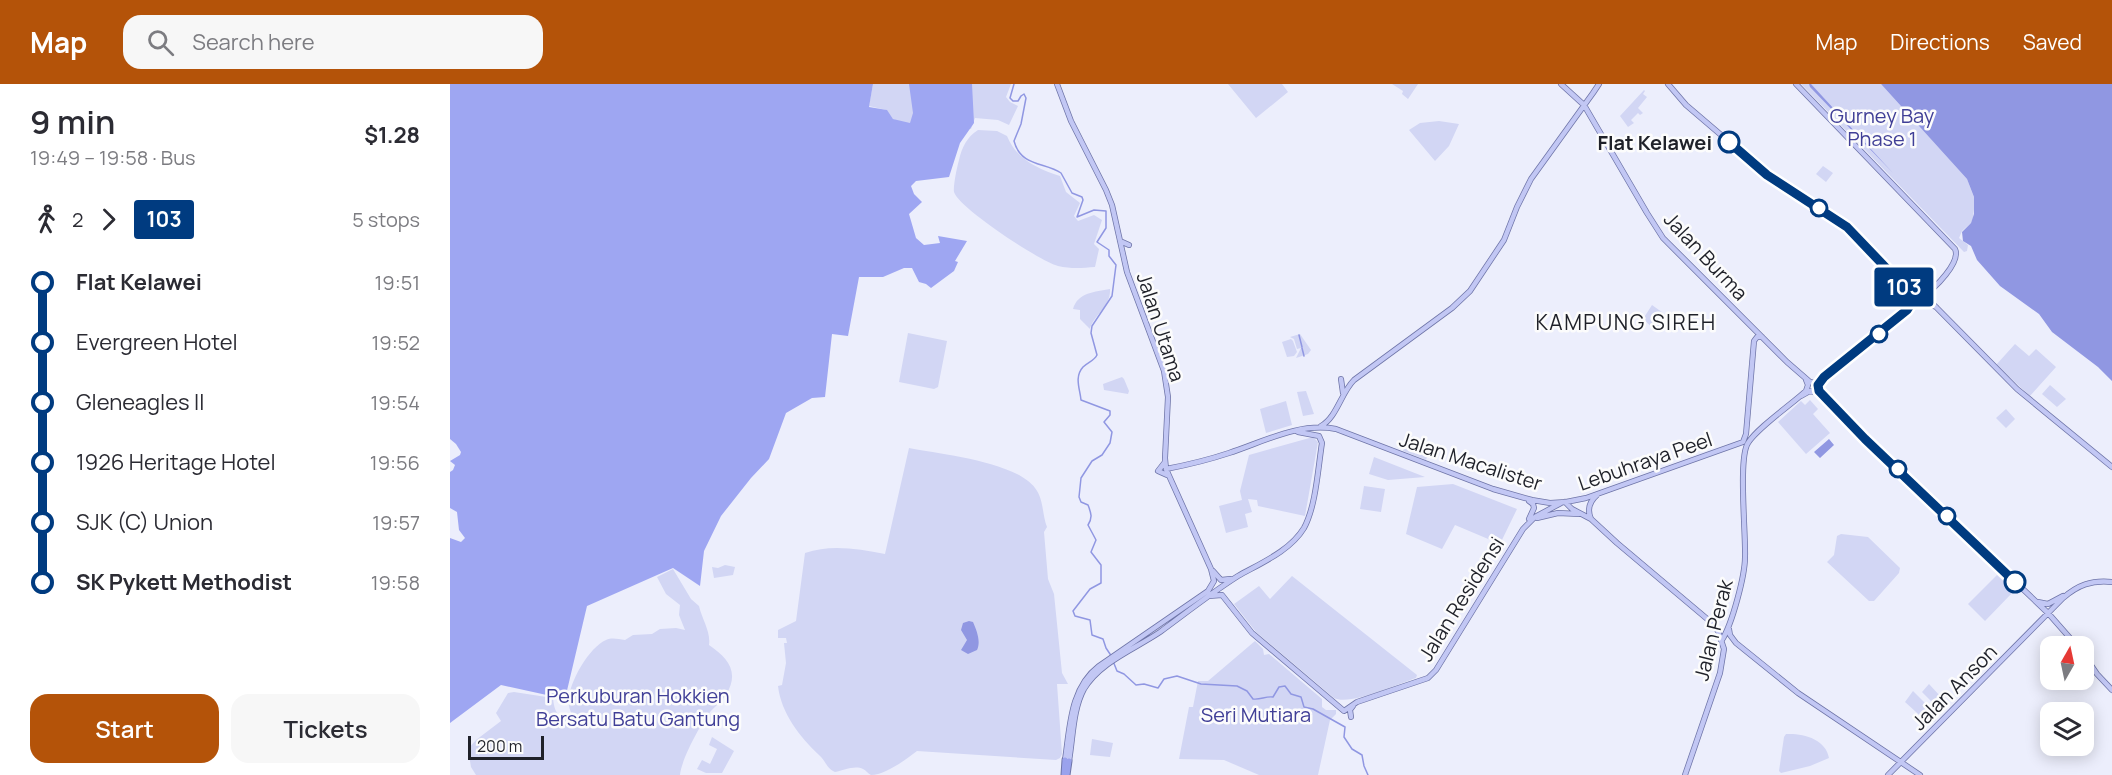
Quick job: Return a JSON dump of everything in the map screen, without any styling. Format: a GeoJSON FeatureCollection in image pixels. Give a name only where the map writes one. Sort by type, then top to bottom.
{"type":"FeatureCollection","features":[{"type":"Feature","properties":{"kind":"highway"},"geometry":{"type":"LineString","coordinates":[[1065,775],[1067,760]]}},
{"type":"Feature","properties":{"kind":"main road","name":"Jalan Utama"},"geometry":{"type":"LineString","coordinates":[[1057,84],[1071,121],[1112,205],[1130,281],[1166,381],[1168,414],[1166,469],[1211,568],[1213,583],[1208,591],[1113,659]]}},
{"type":"Feature","properties":{"kind":"main road","name":"Jalan Burma"},"geometry":{"type":"LineString","coordinates":[[1561,84],[1585,107],[1661,235],[1804,378]]}},
{"type":"Feature","properties":{"kind":"main road"},"geometry":{"type":"LineString","coordinates":[[1315,428],[1326,423],[1343,393],[1353,382],[1467,296],[1501,245],[1534,174],[1585,107],[1599,84]]}},
{"type":"Feature","properties":{"kind":"main road"},"geometry":{"type":"LineString","coordinates":[[1668,84],[1686,105],[1767,175],[1847,227],[1912,298],[1907,310],[1824,377],[1815,383],[1804,378]]}},
{"type":"Feature","properties":{"kind":"main road"},"geometry":{"type":"LineString","coordinates":[[1796,84],[1955,249],[1957,254],[1955,261],[1938,282],[1930,296],[1931,302],[2022,394],[2112,467]]}},
{"type":"Feature","properties":{"kind":"main road"},"geometry":{"type":"LineString","coordinates":[[1575,96],[1584,98],[1592,94]]}},
{"type":"Feature","properties":{"kind":"main road"},"geometry":{"type":"LineString","coordinates":[[1515,215],[1522,211],[1519,204]]}},
{"type":"Feature","properties":{"kind":"main road"},"geometry":{"type":"LineString","coordinates":[[1120,241],[1129,245]]}},
{"type":"Feature","properties":{"kind":"main road"},"geometry":{"type":"LineString","coordinates":[[1905,288],[1923,295],[1938,282]]}},
{"type":"Feature","properties":{"kind":"main road"},"geometry":{"type":"LineString","coordinates":[[1907,310],[1924,303],[1936,308]]}},
{"type":"Feature","properties":{"kind":"main road"},"geometry":{"type":"LineString","coordinates":[[1756,434],[1750,437],[1746,434],[1754,341],[1757,337],[1762,337]]}},
{"type":"Feature","properties":{"kind":"main road"},"geometry":{"type":"LineString","coordinates":[[1820,394],[1818,385],[1824,377]]}},
{"type":"Feature","properties":{"kind":"main road"},"geometry":{"type":"LineString","coordinates":[[1745,452],[1748,443],[1756,434],[1808,388],[1808,383],[1804,378]]}},
{"type":"Feature","properties":{"kind":"main road"},"geometry":{"type":"LineString","coordinates":[[1343,393],[1341,379],[1353,382]]}},
{"type":"Feature","properties":{"kind":"main road"},"geometry":{"type":"LineString","coordinates":[[1801,396],[1810,391],[1820,394],[2034,600],[2040,606],[2044,616]]}},
{"type":"Feature","properties":{"kind":"main road"},"geometry":{"type":"LineString","coordinates":[[1334,412],[1332,423],[1336,429]]}},
{"type":"Feature","properties":{"kind":"main road","name":"Jalan Macalister"},"geometry":{"type":"LineString","coordinates":[[1166,469],[1295,431],[1315,428],[1336,429],[1433,467],[1524,498],[1563,502],[1589,518],[1712,623],[1722,641]]}},
{"type":"Feature","properties":{"kind":"main road"},"geometry":{"type":"LineString","coordinates":[[1067,760],[1082,693],[1095,675],[1113,659],[1157,634],[1219,589],[1283,550],[1300,534],[1309,517],[1322,440],[1317,435],[1295,431]]}},
{"type":"Feature","properties":{"kind":"main road","name":"Lebuhraya Peel"},"geometry":{"type":"LineString","coordinates":[[1563,502],[1599,494],[1735,446],[1744,441],[1746,434]]}},
{"type":"Feature","properties":{"kind":"main road","name":"Lebuhraya Peel"},"geometry":{"type":"LineString","coordinates":[[1735,446],[1742,447],[1745,452]]}},
{"type":"Feature","properties":{"kind":"main road","name":"Jalan Perak"},"geometry":{"type":"LineString","coordinates":[[1685,775],[1720,673],[1724,649],[1722,641],[1734,608],[1745,562],[1745,452]]}},
{"type":"Feature","properties":{"kind":"main road"},"geometry":{"type":"LineString","coordinates":[[1166,453],[1170,464],[1182,466]]}},
{"type":"Feature","properties":{"kind":"main road"},"geometry":{"type":"LineString","coordinates":[[1165,461],[1158,471],[1170,478],[1172,473],[1182,466]]}},
{"type":"Feature","properties":{"kind":"main road"},"geometry":{"type":"LineString","coordinates":[[1523,529],[1537,519],[1552,514],[1567,512],[1589,518],[1590,504],[1599,494]]}},
{"type":"Feature","properties":{"kind":"main road"},"geometry":{"type":"LineString","coordinates":[[1563,495],[1575,501]]}},
{"type":"Feature","properties":{"kind":"main road"},"geometry":{"type":"LineString","coordinates":[[1563,495],[1563,502]]}},
{"type":"Feature","properties":{"kind":"main road"},"geometry":{"type":"LineString","coordinates":[[1551,502],[1560,499],[1563,495]]}},
{"type":"Feature","properties":{"kind":"main road"},"geometry":{"type":"LineString","coordinates":[[1523,529],[1534,508],[1533,504],[1524,498]]}},
{"type":"Feature","properties":{"kind":"main road","name":"Jalan Residensi"},"geometry":{"type":"LineString","coordinates":[[1333,703],[1344,711],[1357,702],[1422,681],[1436,670],[1523,529],[1535,517],[1563,502]]}},
{"type":"Feature","properties":{"kind":"main road"},"geometry":{"type":"LineString","coordinates":[[1211,568],[1221,580],[1239,576]]}},
{"type":"Feature","properties":{"kind":"main road"},"geometry":{"type":"LineString","coordinates":[[2034,600],[2048,604],[2077,587],[2091,582],[2112,582]]}},
{"type":"Feature","properties":{"kind":"main road","name":"Jalan Anson"},"geometry":{"type":"LineString","coordinates":[[1888,775],[2068,593]]}},
{"type":"Feature","properties":{"kind":"main road"},"geometry":{"type":"LineString","coordinates":[[1209,596],[1222,595],[1251,633],[1333,703],[1357,702]]}},
{"type":"Feature","properties":{"kind":"main road"},"geometry":{"type":"LineString","coordinates":[[2040,606],[2042,614],[2058,624],[2068,636]]}},
{"type":"Feature","properties":{"kind":"main road"},"geometry":{"type":"LineString","coordinates":[[1712,623],[1722,628],[1727,626],[1734,608]]}},
{"type":"Feature","properties":{"kind":"main road"},"geometry":{"type":"LineString","coordinates":[[1730,620],[1730,634],[1736,643],[1798,693],[1920,775]]}},
{"type":"Feature","properties":{"kind":"main road"},"geometry":{"type":"LineString","coordinates":[[1724,649],[1727,641],[1736,643]]}},
{"type":"Feature","properties":{"kind":"main road"},"geometry":{"type":"LineString","coordinates":[[2094,670],[2112,690]]}},
{"type":"Feature","properties":{"kind":"main road"},"geometry":{"type":"LineString","coordinates":[[1351,717],[1352,707],[1357,702]]}},
{"type":"Feature","properties":{"kind":"main road"},"geometry":{"type":"LineString","coordinates":[[1892,757],[1901,758],[1910,753]]}},
{"type":"Feature","properties":{"kind":"main road"},"geometry":{"type":"LineString","coordinates":[[1892,757],[1895,763],[1892,770]]}},
{"type":"Feature","properties":{"kind":"main road"},"geometry":{"type":"LineString","coordinates":[[1892,770],[1901,766],[1915,775]]}},
{"type":"Feature","properties":{"kind":"green space"},"geometry":{"type":"Polygon","coordinates":[[[873,84],[1011,84],[1006,97],[1018,106],[1009,125],[998,120],[975,118],[971,129],[903,123],[893,119],[886,110],[869,106],[873,84]]]}},
{"type":"Feature","properties":{"kind":"green space"},"geometry":{"type":"Polygon","coordinates":[[[1228,84],[1282,84],[1288,92],[1256,118],[1228,84]]]}},
{"type":"Feature","properties":{"kind":"green space"},"geometry":{"type":"Polygon","coordinates":[[[1392,84],[1418,84],[1408,99],[1402,94],[1403,91],[1392,84]]]}},
{"type":"Feature","properties":{"kind":"green space","name":"Gurney Bay Phase 1"},"geometry":{"type":"Polygon","coordinates":[[[1801,84],[1881,84],[1967,179],[1975,200],[1973,218],[1959,238],[1968,245],[1967,251],[1964,252],[1801,84]]]}},
{"type":"Feature","properties":{"kind":"green space"},"geometry":{"type":"Polygon","coordinates":[[[1644,90],[1643,94],[1647,97],[1638,108],[1643,113],[1640,115],[1638,113],[1631,120],[1634,123],[1628,127],[1620,116],[1644,90]]]}},
{"type":"Feature","properties":{"kind":"green space"},"geometry":{"type":"Polygon","coordinates":[[[1439,121],[1459,124],[1449,146],[1435,161],[1409,130],[1420,123],[1439,121]]]}},
{"type":"Feature","properties":{"kind":"green space"},"geometry":{"type":"Polygon","coordinates":[[[978,130],[997,131],[1007,136],[1022,157],[1060,176],[1066,192],[1080,203],[1074,216],[1078,221],[1094,215],[1102,220],[1094,244],[1099,249],[1095,267],[1067,268],[1048,262],[1001,233],[959,200],[954,189],[960,155],[968,139],[978,130]]]}},
{"type":"Feature","properties":{"kind":"green space"},"geometry":{"type":"Polygon","coordinates":[[[1823,166],[1833,173],[1826,182],[1816,174],[1823,166]]]}},
{"type":"Feature","properties":{"kind":"green space"},"geometry":{"type":"Polygon","coordinates":[[[1110,289],[1108,301],[1090,329],[1080,319],[1080,310],[1073,309],[1075,303],[1083,296],[1093,292],[1110,289]]]}},
{"type":"Feature","properties":{"kind":"green space"},"geometry":{"type":"Polygon","coordinates":[[[1652,305],[1666,315],[1656,331],[1643,319],[1652,305]]]}},
{"type":"Feature","properties":{"kind":"green space"},"geometry":{"type":"Polygon","coordinates":[[[908,333],[947,341],[938,387],[934,389],[899,382],[908,333]]]}},
{"type":"Feature","properties":{"kind":"green space"},"geometry":{"type":"Polygon","coordinates":[[[1300,334],[1311,350],[1308,354],[1296,358],[1301,348],[1297,349],[1294,339],[1290,337],[1300,334]]]}},
{"type":"Feature","properties":{"kind":"green space"},"geometry":{"type":"Polygon","coordinates":[[[1291,339],[1297,352],[1294,356],[1287,357],[1282,342],[1291,339]]]}},
{"type":"Feature","properties":{"kind":"green space"},"geometry":{"type":"Polygon","coordinates":[[[2015,344],[2029,356],[2036,349],[2056,367],[2030,396],[1996,365],[2015,344]]]}},
{"type":"Feature","properties":{"kind":"green space"},"geometry":{"type":"Polygon","coordinates":[[[1122,377],[1129,391],[1128,394],[1104,390],[1103,384],[1122,377]]]}},
{"type":"Feature","properties":{"kind":"green space"},"geometry":{"type":"Polygon","coordinates":[[[2050,385],[2066,399],[2057,407],[2042,394],[2050,385]]]}},
{"type":"Feature","properties":{"kind":"green space"},"geometry":{"type":"Polygon","coordinates":[[[1306,391],[1314,414],[1303,416],[1297,392],[1306,391]]]}},
{"type":"Feature","properties":{"kind":"green space"},"geometry":{"type":"Polygon","coordinates":[[[1810,400],[1818,409],[1813,414],[1830,433],[1806,454],[1778,422],[1801,401],[1805,405],[1810,400]]]}},
{"type":"Feature","properties":{"kind":"green space"},"geometry":{"type":"Polygon","coordinates":[[[1286,401],[1292,425],[1266,433],[1260,409],[1286,401]]]}},
{"type":"Feature","properties":{"kind":"green space"},"geometry":{"type":"Polygon","coordinates":[[[2006,409],[2015,419],[2006,428],[1996,418],[2006,409]]]}},
{"type":"Feature","properties":{"kind":"green space"},"geometry":{"type":"Polygon","coordinates":[[[1408,435],[1432,444],[1426,460],[1403,451],[1408,435]]]}},
{"type":"Feature","properties":{"kind":"green space"},"geometry":{"type":"Polygon","coordinates":[[[1313,437],[1318,442],[1305,516],[1258,506],[1257,500],[1248,499],[1252,512],[1245,514],[1248,527],[1226,533],[1219,506],[1242,500],[1240,491],[1249,455],[1313,437]]]}},
{"type":"Feature","properties":{"kind":"green space"},"geometry":{"type":"Polygon","coordinates":[[[909,448],[958,456],[995,466],[1025,479],[1038,492],[1047,527],[1044,532],[1048,579],[1054,594],[1062,673],[1068,684],[1057,684],[1062,754],[1056,760],[917,751],[895,766],[877,774],[871,775],[860,768],[835,772],[805,740],[787,715],[778,686],[782,685],[786,663],[784,643],[787,643],[786,638],[778,638],[778,630],[796,621],[805,553],[835,548],[885,554],[909,448]]]}},
{"type":"Feature","properties":{"kind":"green space"},"geometry":{"type":"Polygon","coordinates":[[[1374,457],[1425,477],[1388,480],[1369,474],[1374,457]]]}},
{"type":"Feature","properties":{"kind":"green space"},"geometry":{"type":"Polygon","coordinates":[[[1453,484],[1517,509],[1500,544],[1455,525],[1442,549],[1406,534],[1417,487],[1453,484]]]}},
{"type":"Feature","properties":{"kind":"green space"},"geometry":{"type":"Polygon","coordinates":[[[1364,486],[1385,489],[1381,512],[1360,509],[1364,486]]]}},
{"type":"Feature","properties":{"kind":"green space"},"geometry":{"type":"Polygon","coordinates":[[[1841,534],[1868,537],[1900,568],[1899,573],[1874,601],[1869,601],[1827,562],[1834,555],[1837,536],[1841,534]]]}},
{"type":"Feature","properties":{"kind":"green space"},"geometry":{"type":"Polygon","coordinates":[[[725,565],[735,567],[733,575],[714,578],[712,567],[718,568],[725,565]]]}},
{"type":"Feature","properties":{"kind":"green space","name":"Perkuburan Hokkien Bersatu Batu Gantung"},"geometry":{"type":"Polygon","coordinates":[[[673,569],[691,599],[699,606],[708,630],[709,645],[722,655],[732,672],[730,687],[726,695],[709,713],[699,729],[680,775],[476,775],[471,767],[468,749],[501,721],[496,713],[508,693],[553,698],[555,710],[560,717],[573,718],[569,708],[571,688],[580,668],[599,644],[615,638],[625,640],[633,635],[652,634],[660,629],[685,630],[679,615],[680,605],[666,594],[657,577],[673,569]]]}},
{"type":"Feature","properties":{"kind":"green space"},"geometry":{"type":"Polygon","coordinates":[[[1997,575],[2014,591],[1985,621],[1968,604],[1997,575]]]}},
{"type":"Feature","properties":{"kind":"green space"},"geometry":{"type":"Polygon","coordinates":[[[1292,576],[1417,675],[1416,678],[1362,697],[1341,700],[1334,698],[1256,632],[1234,604],[1259,586],[1270,599],[1292,576]]]}},
{"type":"Feature","properties":{"kind":"green space","name":"Seri Mutiara"},"geometry":{"type":"Polygon","coordinates":[[[1255,641],[1263,649],[1264,655],[1269,654],[1322,699],[1322,707],[1326,710],[1336,710],[1336,714],[1330,720],[1318,775],[1259,775],[1224,760],[1179,759],[1189,707],[1193,707],[1198,681],[1208,681],[1255,641]]]}},
{"type":"Feature","properties":{"kind":"green space"},"geometry":{"type":"Polygon","coordinates":[[[1929,684],[1941,697],[1934,704],[1922,692],[1929,684]]]}},
{"type":"Feature","properties":{"kind":"green space"},"geometry":{"type":"Polygon","coordinates":[[[1913,691],[1934,712],[1936,720],[1934,722],[1927,722],[1905,702],[1913,691]]]}},
{"type":"Feature","properties":{"kind":"green space"},"geometry":{"type":"Polygon","coordinates":[[[1786,734],[1813,738],[1827,751],[1829,758],[1810,766],[1781,773],[1779,771],[1786,734]]]}},
{"type":"Feature","properties":{"kind":"green space"},"geometry":{"type":"Polygon","coordinates":[[[712,737],[734,751],[722,773],[706,773],[697,769],[702,760],[710,764],[717,749],[709,745],[712,737]]]}},
{"type":"Feature","properties":{"kind":"green space"},"geometry":{"type":"Polygon","coordinates":[[[1092,739],[1113,743],[1110,757],[1090,755],[1092,739]]]}},
{"type":"Feature","properties":{"kind":"shaded area"},"geometry":{"type":"Polygon","coordinates":[[[450,84],[873,84],[869,107],[887,110],[893,119],[910,123],[913,113],[909,84],[972,84],[974,123],[960,143],[949,177],[916,181],[911,186],[914,194],[922,202],[909,214],[916,238],[924,245],[940,243],[938,236],[967,241],[955,261],[958,262],[954,271],[931,288],[919,282],[912,268],[904,268],[883,277],[859,277],[848,336],[832,334],[825,397],[812,398],[786,413],[769,459],[721,516],[704,551],[700,586],[673,568],[587,606],[565,699],[501,685],[450,723],[450,538],[461,542],[465,538],[459,530],[457,512],[450,508],[450,472],[455,465],[450,461],[461,452],[450,439],[450,84]]]}},
{"type":"Feature","properties":{"kind":"shaded area"},"geometry":{"type":"Polygon","coordinates":[[[1809,84],[1811,84],[1893,173],[1810,87],[1809,84]]]}},
{"type":"Feature","properties":{"kind":"shaded area"},"geometry":{"type":"Polygon","coordinates":[[[1881,84],[2112,84],[2112,381],[2098,367],[2052,332],[2039,314],[2000,286],[1977,260],[1971,246],[1963,241],[1962,232],[1971,223],[1974,214],[1974,197],[1967,179],[1881,84]]]}},
{"type":"Feature","properties":{"kind":"shaded area"},"geometry":{"type":"Polygon","coordinates":[[[1829,439],[1834,445],[1820,458],[1814,452],[1829,439]]]}},
{"type":"Feature","properties":{"kind":"shaded area"},"geometry":{"type":"Polygon","coordinates":[[[973,622],[979,644],[977,650],[968,654],[961,650],[967,640],[961,630],[963,623],[973,622]]]}},
{"type":"Feature","properties":{"kind":"waterway"},"geometry":{"type":"LineString","coordinates":[[1014,84],[1010,98],[1018,101],[1024,94],[1026,98],[1021,124],[1014,141],[1017,149],[1028,160],[1061,173],[1072,193],[1082,197],[1077,217],[1094,210],[1106,211],[1106,228],[1097,242],[1109,250],[1109,256],[1116,265],[1112,296],[1092,326],[1091,333],[1097,355],[1083,367],[1078,379],[1081,400],[1110,411],[1110,415],[1104,422],[1112,432],[1110,443],[1102,455],[1092,461],[1081,478],[1079,497],[1081,502],[1088,505],[1091,513],[1088,525],[1096,540],[1091,552],[1101,565],[1101,583],[1090,589],[1073,611],[1075,616],[1090,620],[1092,635],[1103,639],[1112,657]]}},
{"type":"Feature","properties":{"kind":"waterway"},"geometry":{"type":"LineString","coordinates":[[1299,335],[1302,347]]}},
{"type":"Feature","properties":{"kind":"waterway"},"geometry":{"type":"LineString","coordinates":[[1302,348],[1304,356]]}},
{"type":"Feature","properties":{"kind":"waterway"},"geometry":{"type":"LineString","coordinates":[[1113,661],[1117,671],[1136,685],[1144,684],[1158,688],[1164,679],[1177,676],[1201,684],[1237,686],[1247,691],[1253,699],[1273,697],[1279,687],[1285,686],[1291,694],[1301,697],[1304,707],[1313,709],[1345,727],[1344,737],[1352,749],[1362,755],[1368,775]]}},
{"type":"Feature","properties":{"kind":"bus line","name":"103"},"geometry":{"type":"LineString","coordinates":[[1729,142],[1767,175],[1847,227],[1909,292],[1912,302],[1907,310],[1824,377],[1818,385],[1820,394],[2015,582]]}},
{"type":"Feature","properties":{"kind":"place","name":"Flat Kelawei"},"geometry":{"type":"Point","coordinates":[1729,142]}},
{"type":"Feature","properties":{"kind":"district","name":"KAMPUNG SIREH"},"geometry":{"type":"Point","coordinates":[1626,322]}}]}
